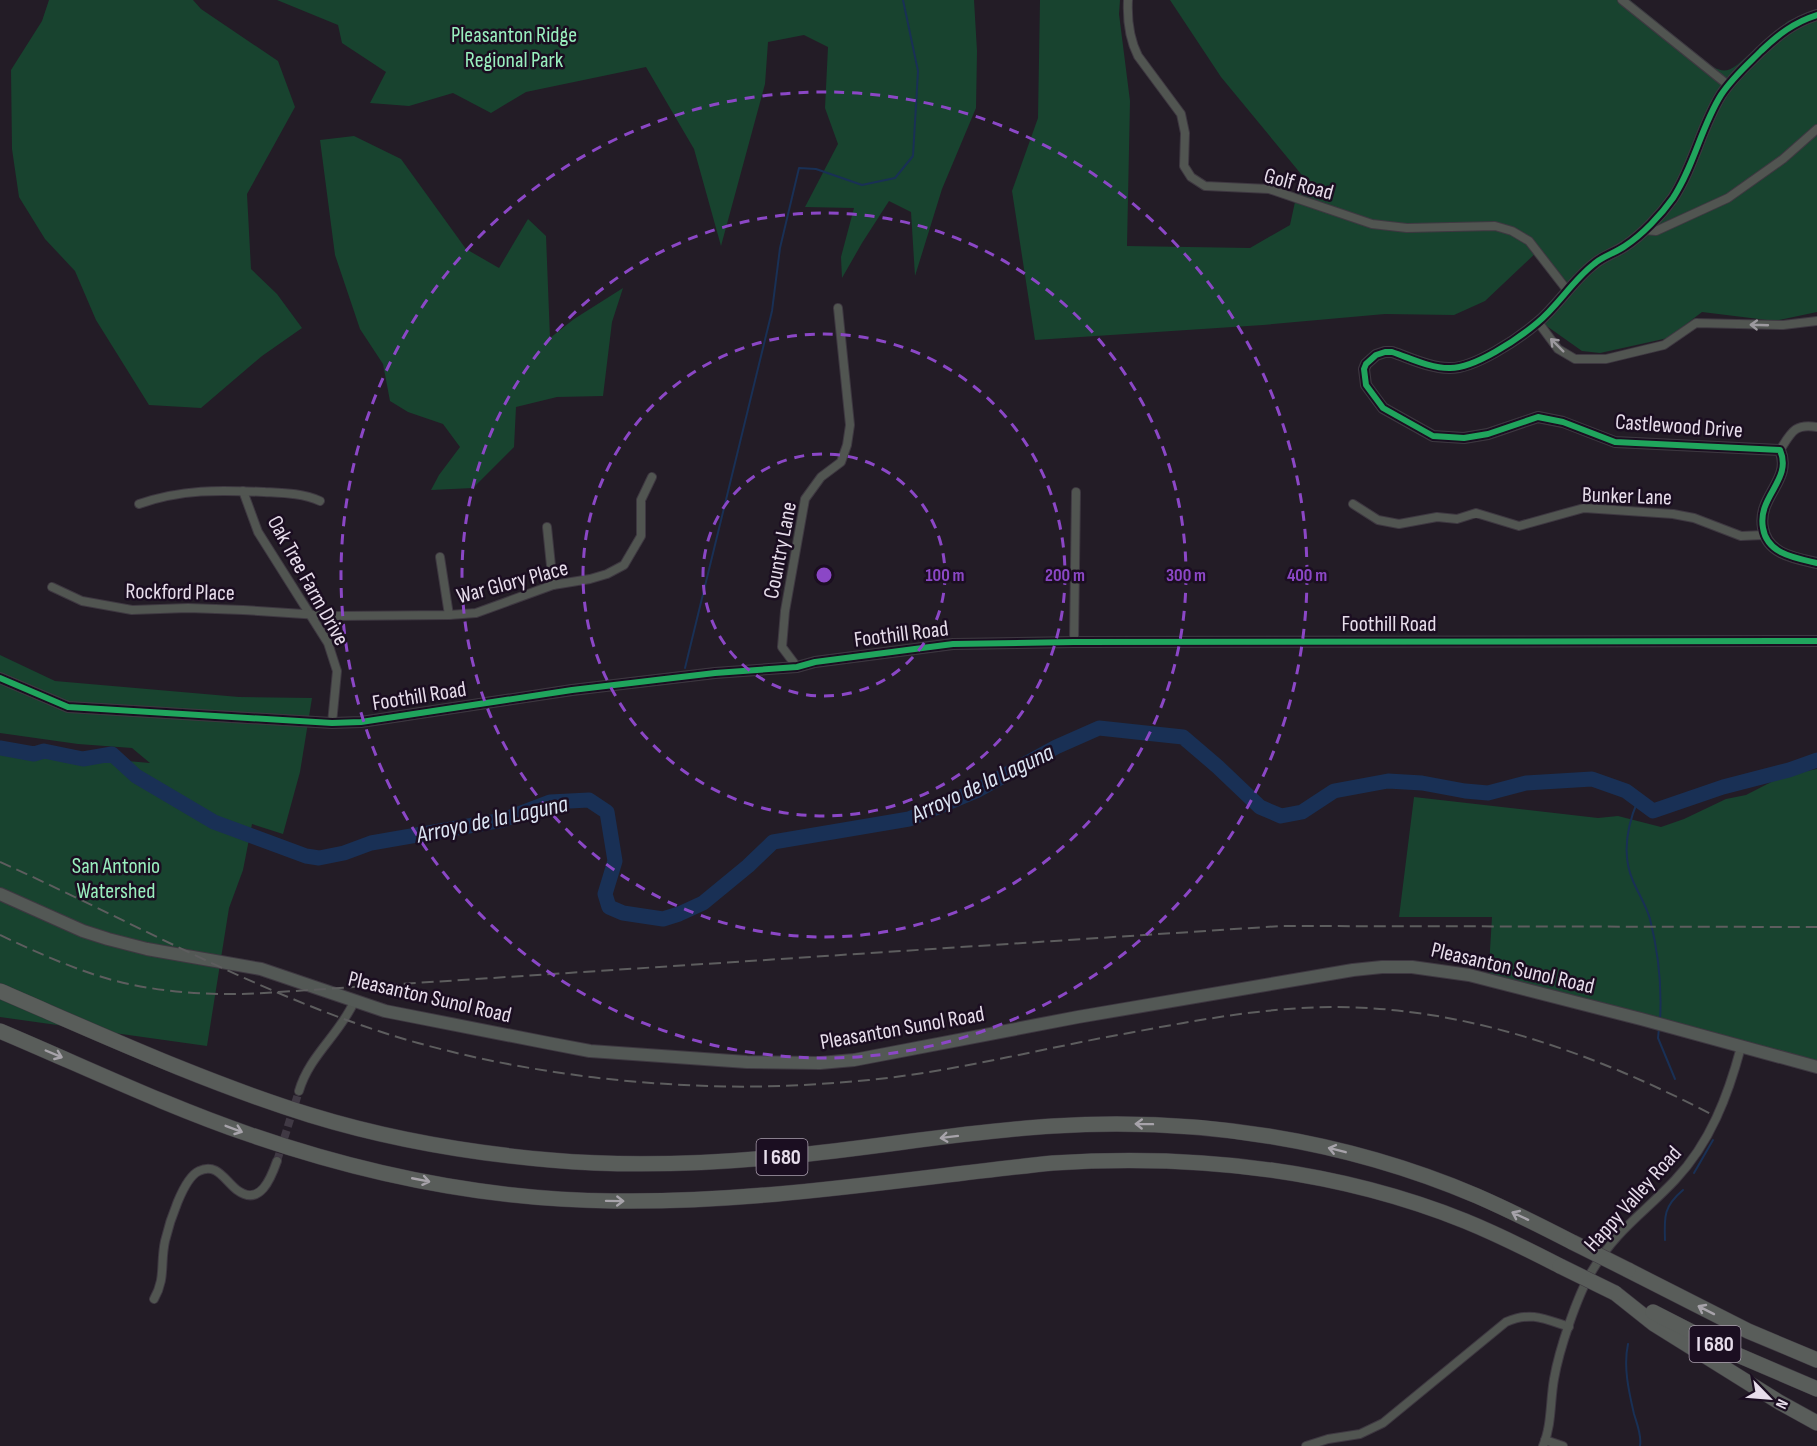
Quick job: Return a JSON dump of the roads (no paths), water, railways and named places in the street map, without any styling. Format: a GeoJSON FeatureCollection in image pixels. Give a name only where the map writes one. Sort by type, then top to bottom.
{"type":"FeatureCollection","features":[{"type":"Feature","properties":{"kind":"highway","name":"I 680"},"geometry":{"type":"LineString","coordinates":[[0,991],[155,1058],[260,1099],[314,1117],[429,1144],[552,1161],[672,1164],[790,1156],[1051,1126],[1142,1124],[1216,1128],[1270,1136],[1322,1147],[1412,1172],[1475,1195],[1748,1331],[1817,1360]]}},
{"type":"Feature","properties":{"kind":"highway","name":"I 680"},"geometry":{"type":"LineString","coordinates":[[0,1031],[195,1114],[259,1138],[364,1168],[421,1181],[486,1191],[612,1201],[729,1199],[1053,1163],[1138,1159],[1212,1162],[1264,1168],[1316,1178],[1404,1200],[1464,1221],[1560,1266],[1733,1353],[1817,1389]]}},
{"type":"Feature","properties":{"kind":"highway"},"geometry":{"type":"LineString","coordinates":[[1615,1293],[1654,1324],[1817,1423]]}},
{"type":"Feature","properties":{"kind":"highway"},"geometry":{"type":"LineString","coordinates":[[1748,1331],[1817,1352]]}},
{"type":"Feature","properties":{"kind":"main road","name":"Pleasanton Sunol Road"},"geometry":{"type":"LineString","coordinates":[[0,894],[60,921],[108,939],[147,949],[261,969],[385,1011],[590,1051],[784,1064],[820,1063],[879,1056],[1078,1017],[1353,970],[1412,967],[1451,972],[1641,1018],[1817,1067]]}},
{"type":"Feature","properties":{"kind":"street","name":"Golf Road"},"geometry":{"type":"LineString","coordinates":[[1128,0],[1127,23],[1133,46],[1181,114],[1185,133],[1184,166],[1191,177],[1205,186],[1269,189],[1372,224],[1407,228],[1495,226],[1512,231],[1530,242],[1567,290]]}},
{"type":"Feature","properties":{"kind":"street"},"geometry":{"type":"LineString","coordinates":[[1622,0],[1728,85]]}},
{"type":"Feature","properties":{"kind":"street","name":"Castlewood Drive"},"geometry":{"type":"LineString","coordinates":[[1780,450],[1615,442],[1563,422],[1538,417],[1488,434],[1464,438],[1433,436],[1383,408],[1366,385],[1364,369],[1376,355],[1392,352],[1439,367],[1450,368],[1464,365],[1490,353],[1538,322],[1596,262],[1625,246],[1644,230],[1671,199],[1683,181],[1728,85],[1783,30],[1803,19],[1817,15]]}},
{"type":"Feature","properties":{"kind":"street"},"geometry":{"type":"LineString","coordinates":[[1644,230],[1656,231],[1728,198],[1790,153],[1817,129]]}},
{"type":"Feature","properties":{"kind":"street","name":"Country Lane"},"geometry":{"type":"LineString","coordinates":[[797,666],[782,647],[785,611],[805,499],[821,477],[841,462],[847,445],[850,425],[838,308]]}},
{"type":"Feature","properties":{"kind":"street"},"geometry":{"type":"LineString","coordinates":[[1538,322],[1558,349],[1575,359],[1606,359],[1664,345],[1696,323],[1783,325],[1817,321]]}},
{"type":"Feature","properties":{"kind":"street"},"geometry":{"type":"LineString","coordinates":[[1817,427],[1801,426],[1791,432],[1780,450],[1784,464],[1782,473],[1764,503],[1761,520],[1764,535],[1770,545],[1790,556],[1817,563]]}},
{"type":"Feature","properties":{"kind":"street","name":"War Glory Place"},"geometry":{"type":"LineString","coordinates":[[311,616],[476,613],[554,585],[607,574],[624,565],[641,536],[641,500],[652,477]]}},
{"type":"Feature","properties":{"kind":"street"},"geometry":{"type":"LineString","coordinates":[[139,504],[165,495],[191,491],[290,494],[310,496],[320,501]]}},
{"type":"Feature","properties":{"kind":"street","name":"Oak Tree Farm Drive"},"geometry":{"type":"LineString","coordinates":[[243,491],[258,532],[328,643],[337,671],[332,723]]}},
{"type":"Feature","properties":{"kind":"street"},"geometry":{"type":"LineString","coordinates":[[1074,642],[1076,492]]}},
{"type":"Feature","properties":{"kind":"street","name":"Bunker Lane"},"geometry":{"type":"LineString","coordinates":[[1353,504],[1378,520],[1399,524],[1437,517],[1458,519],[1476,513],[1519,526],[1584,508],[1673,514],[1694,518],[1741,537],[1764,535]]}},
{"type":"Feature","properties":{"kind":"street"},"geometry":{"type":"LineString","coordinates":[[548,527],[554,585]]}},
{"type":"Feature","properties":{"kind":"street"},"geometry":{"type":"LineString","coordinates":[[440,557],[449,615]]}},
{"type":"Feature","properties":{"kind":"street","name":"Rockford Place"},"geometry":{"type":"LineString","coordinates":[[52,587],[82,601],[132,610],[188,608],[311,616]]}},
{"type":"Feature","properties":{"kind":"street","name":"Foothill Road"},"geometry":{"type":"LineString","coordinates":[[0,678],[68,707],[332,723],[361,722],[572,690],[657,679],[797,666],[953,644],[1817,641]]}},
{"type":"Feature","properties":{"kind":"street"},"geometry":{"type":"LineString","coordinates":[[299,1090],[306,1070],[346,1019],[354,1002]]}},
{"type":"Feature","properties":{"kind":"street","name":"Happy Valley Road"},"geometry":{"type":"LineString","coordinates":[[1544,1443],[1559,1354],[1591,1272],[1611,1242],[1673,1182],[1704,1142],[1720,1113],[1732,1082],[1741,1047]]}},
{"type":"Feature","properties":{"kind":"street"},"geometry":{"type":"LineString","coordinates":[[154,1299],[163,1278],[162,1259],[166,1240],[182,1192],[190,1178],[199,1170],[218,1171],[237,1190],[249,1195],[257,1194],[265,1188],[277,1161]]}},
{"type":"Feature","properties":{"kind":"street"},"geometry":{"type":"LineString","coordinates":[[1306,1446],[1328,1439],[1360,1434],[1383,1424],[1506,1322],[1518,1316],[1531,1315],[1569,1327]]}},
{"type":"Feature","properties":{"kind":"street"},"geometry":{"type":"LineString","coordinates":[[1544,1443],[1563,1446]]}},
{"type":"Feature","properties":{"kind":"waterway"},"geometry":{"type":"LineString","coordinates":[[685,668],[772,311],[780,248],[799,168],[816,169],[862,185],[895,178],[913,156],[918,71],[903,0]]}},
{"type":"Feature","properties":{"kind":"waterway","name":"Arroyo de la Laguna"},"geometry":{"type":"LineString","coordinates":[[0,748],[34,754],[44,751],[83,759],[112,754],[136,776],[214,822],[306,856],[319,858],[344,853],[371,843],[503,820],[550,802],[589,800],[607,812],[615,861],[605,894],[609,907],[623,913],[663,919],[703,903],[773,842],[909,819],[978,790],[1056,747],[1099,728],[1183,737],[1260,807],[1281,816],[1302,812],[1334,791],[1388,781],[1422,783],[1488,793],[1526,783],[1592,779],[1626,791],[1653,811],[1723,787],[1789,770],[1817,760]]}},
{"type":"Feature","properties":{"kind":"waterway"},"geometry":{"type":"LineString","coordinates":[[1638,800],[1628,830],[1627,861],[1653,931],[1660,982],[1660,1020]]}},
{"type":"Feature","properties":{"kind":"waterway"},"geometry":{"type":"LineString","coordinates":[[1659,1028],[1658,1038],[1675,1079]]}},
{"type":"Feature","properties":{"kind":"waterway"},"geometry":{"type":"LineString","coordinates":[[1694,1173],[1713,1140]]}},
{"type":"Feature","properties":{"kind":"waterway"},"geometry":{"type":"LineString","coordinates":[[1665,1240],[1666,1212],[1672,1201],[1683,1190]]}},
{"type":"Feature","properties":{"kind":"waterway"},"geometry":{"type":"LineString","coordinates":[[1628,1344],[1627,1379],[1640,1434],[1640,1446]]}},
{"type":"Feature","properties":{"kind":"tunnel"},"geometry":{"type":"LineString","coordinates":[[277,1161],[299,1091]]}},
{"type":"Feature","properties":{"kind":"railway"},"geometry":{"type":"LineString","coordinates":[[0,862],[258,984],[364,1026],[453,1052],[562,1073],[635,1082],[709,1086],[809,1085],[849,1082],[959,1067],[1164,1026],[1221,1017],[1279,1010],[1337,1007],[1386,1009],[1435,1016],[1483,1025],[1530,1038],[1622,1072],[1711,1114]]}},
{"type":"Feature","properties":{"kind":"railway"},"geometry":{"type":"LineString","coordinates":[[0,935],[41,954],[112,980],[168,991],[225,994],[1281,926],[1817,927]]}},
{"type":"Feature","properties":{"kind":"park label","name":"Pleasanton Ridge Regional Park"},"geometry":{"type":"Point","coordinates":[514,46]}},
{"type":"Feature","properties":{"kind":"park label","name":"San Antonio Watershed"},"geometry":{"type":"Point","coordinates":[116,878]}}]}
